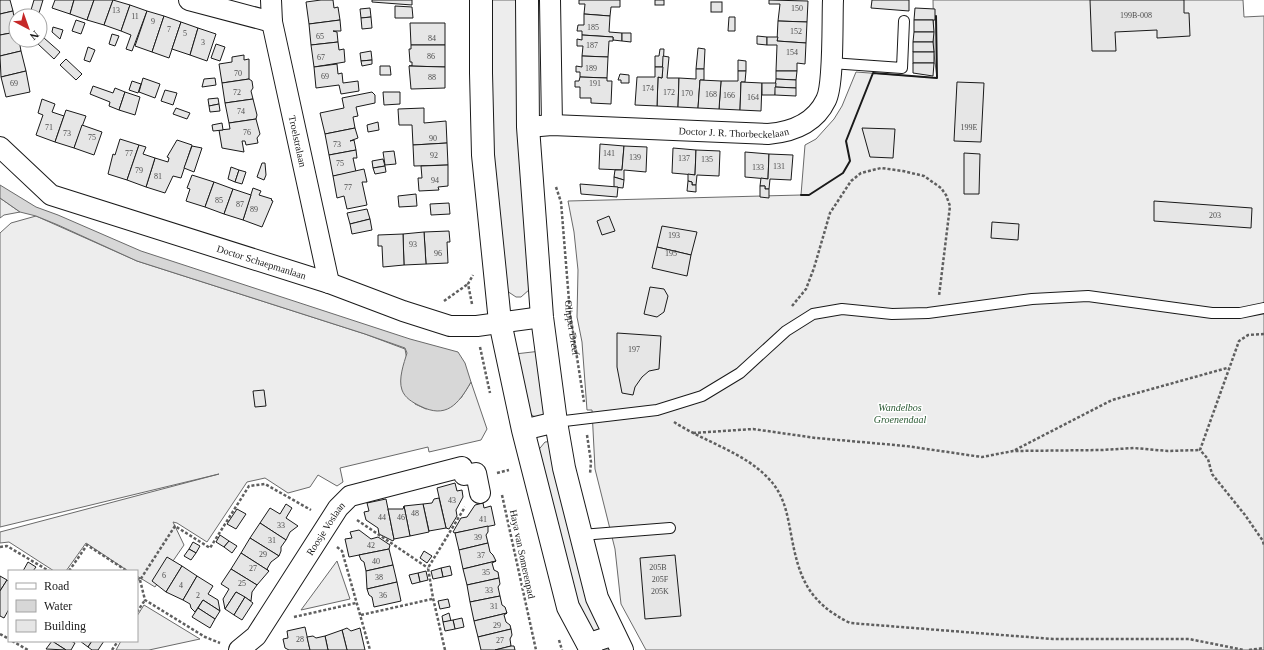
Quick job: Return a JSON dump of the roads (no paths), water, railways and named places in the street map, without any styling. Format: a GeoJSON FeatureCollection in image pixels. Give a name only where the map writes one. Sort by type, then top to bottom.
{"type":"FeatureCollection","features":[{"type":"Feature","properties":{"kind":"street"},"geometry":{"type":"LineString","coordinates":[[189,0],[272,22]]}},
{"type":"Feature","properties":{"kind":"street","name":"Troelstralaan"},"geometry":{"type":"LineString","coordinates":[[271,0],[272,22],[330,283]]}},
{"type":"Feature","properties":{"kind":"street"},"geometry":{"type":"LineString","coordinates":[[481,0],[480,73],[483,155],[500,322],[523,430],[568,607],[589,647],[618,642],[597,598],[564,468],[556,422],[542,317],[528,127],[527,0]]}},
{"type":"Feature","properties":{"kind":"street"},"geometry":{"type":"LineString","coordinates":[[550,0],[552,125]]}},
{"type":"Feature","properties":{"kind":"street","name":"Doctor J. R. Thorbeckelaan"},"geometry":{"type":"LineString","coordinates":[[528,127],[552,125],[768,134],[786,132],[801,127],[819,111],[827,100],[833,0]]}},
{"type":"Feature","properties":{"kind":"street","name":"Doctor Schaepmanlaan"},"geometry":{"type":"LineString","coordinates":[[0,147],[51,195],[330,283],[403,311],[450,326],[477,326],[542,317]]}},
{"type":"Feature","properties":{"kind":"street"},"geometry":{"type":"LineString","coordinates":[[523,430],[556,422]]}},
{"type":"Feature","properties":{"kind":"street","name":"Roosje Voslaan"},"geometry":{"type":"LineString","coordinates":[[231,647],[256,636],[329,521],[350,496],[462,467],[464,475],[476,473],[488,493]]}},
{"type":"Feature","properties":{"kind":"lane"},"geometry":{"type":"LineString","coordinates":[[830,63],[902,68],[904,21]]}},
{"type":"Feature","properties":{"kind":"lane"},"geometry":{"type":"LineString","coordinates":[[556,422],[657,410],[702,396],[740,373],[786,331],[813,314],[842,309],[892,314],[937,312],[1032,298],[1088,296],[1212,313],[1240,313],[1264,308]]}},
{"type":"Feature","properties":{"kind":"lane"},"geometry":{"type":"LineString","coordinates":[[581,535],[670,528]]}},
{"type":"Feature","properties":{"kind":"water"},"geometry":{"type":"Polygon","coordinates":[[[0,185],[36,207],[141,251],[410,339],[458,352],[465,363],[471,382],[461,397],[450,408],[437,411],[429,410],[409,400],[402,390],[401,376],[407,353],[405,348],[137,261],[58,225],[36,216],[20,212],[0,198],[0,185]]]}},
{"type":"Feature","properties":{"kind":"park label","name":"Wandelbos Groenendaal"},"geometry":{"type":"Point","coordinates":[900,412]}}]}
